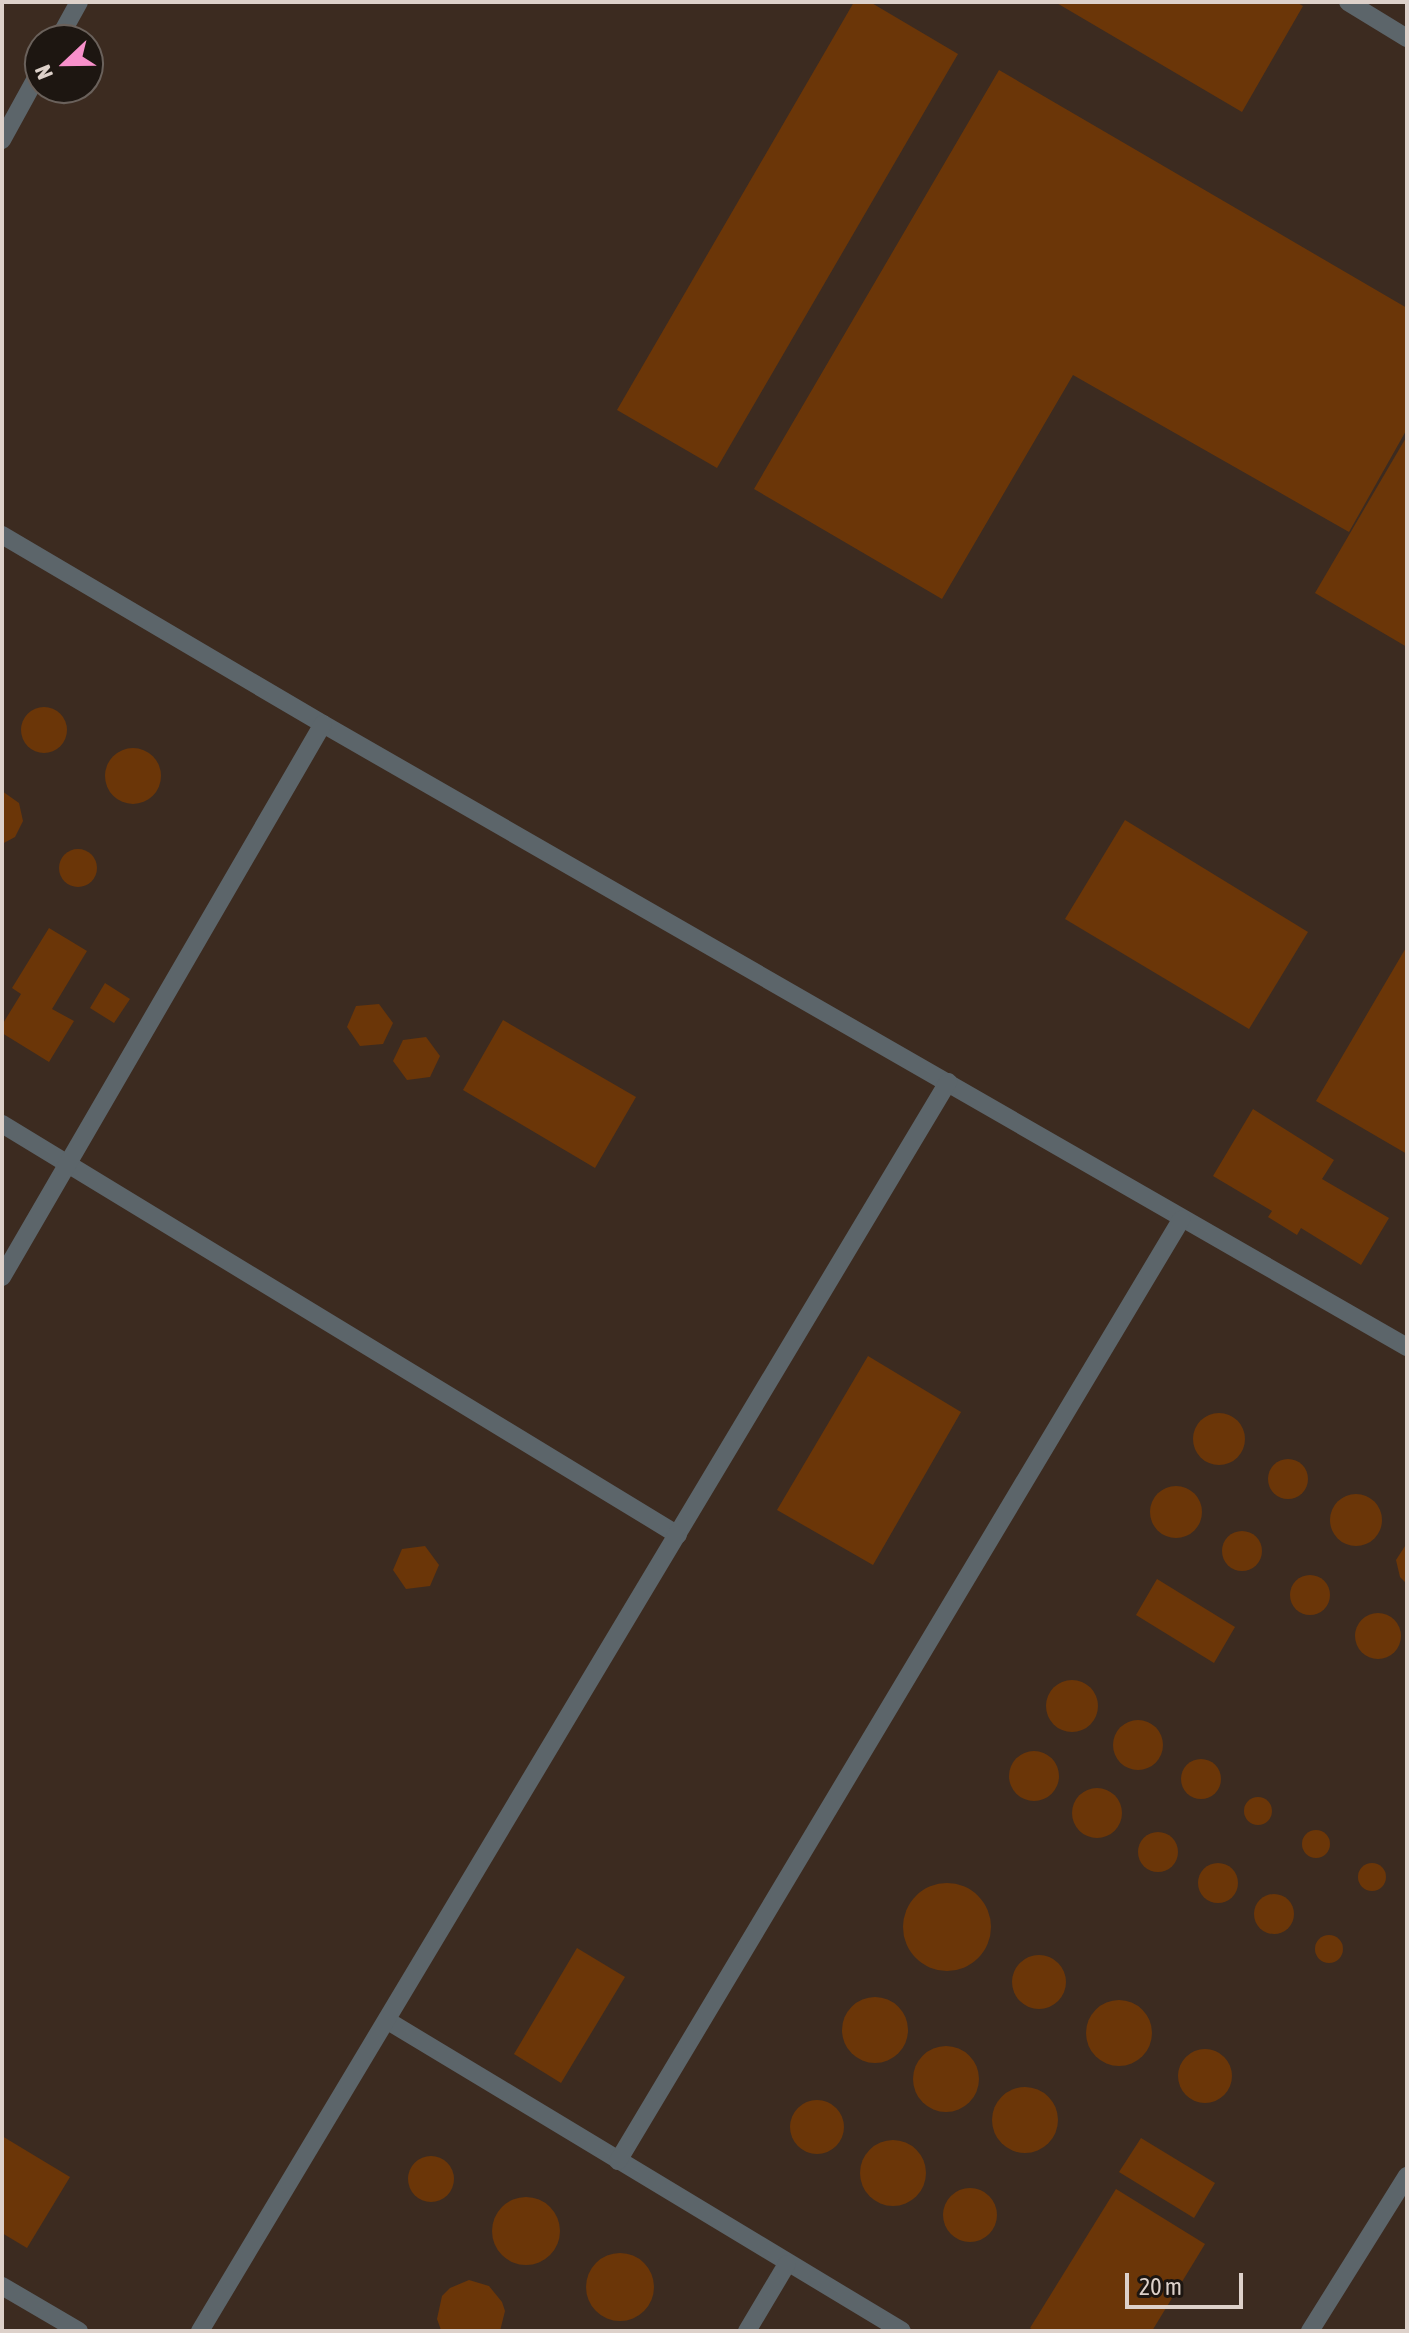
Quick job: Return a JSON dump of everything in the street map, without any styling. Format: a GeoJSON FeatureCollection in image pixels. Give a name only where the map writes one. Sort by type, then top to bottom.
{"type":"FeatureCollection","features":[{"type":"Feature","properties":{"kind":"lane"},"geometry":{"type":"LineString","coordinates":[[67,24],[79,2]]}},
{"type":"Feature","properties":{"kind":"lane"},"geometry":{"type":"LineString","coordinates":[[1348,2],[1407,38]]}},
{"type":"Feature","properties":{"kind":"lane"},"geometry":{"type":"LineString","coordinates":[[2,140],[24,100]]}},
{"type":"Feature","properties":{"kind":"lane"},"geometry":{"type":"LineString","coordinates":[[2,535],[1181,1220],[1407,1347]]}},
{"type":"Feature","properties":{"kind":"lane"},"geometry":{"type":"LineString","coordinates":[[2,1277],[323,724]]}},
{"type":"Feature","properties":{"kind":"lane"},"geometry":{"type":"LineString","coordinates":[[200,2331],[948,1082]]}},
{"type":"Feature","properties":{"kind":"lane"},"geometry":{"type":"LineString","coordinates":[[2,1124],[678,1535]]}},
{"type":"Feature","properties":{"kind":"lane"},"geometry":{"type":"LineString","coordinates":[[618,2161],[1181,1220]]}},
{"type":"Feature","properties":{"kind":"lane"},"geometry":{"type":"LineString","coordinates":[[388,2021],[902,2331]]}},
{"type":"Feature","properties":{"kind":"lane"},"geometry":{"type":"LineString","coordinates":[[1310,2331],[1407,2176]]}},
{"type":"Feature","properties":{"kind":"lane"},"geometry":{"type":"LineString","coordinates":[[747,2331],[787,2264]]}},
{"type":"Feature","properties":{"kind":"lane"},"geometry":{"type":"LineString","coordinates":[[2,2286],[79,2331]]}},
{"type":"Feature","properties":{"kind":"building"},"geometry":{"type":"Polygon","coordinates":[[[854,2],[870,2],[958,54],[717,468],[617,410],[854,2]]]}},
{"type":"Feature","properties":{"kind":"building"},"geometry":{"type":"Polygon","coordinates":[[[1055,2],[1296,2],[1303,6],[1242,112],[1055,2]]]}},
{"type":"Feature","properties":{"kind":"building"},"geometry":{"type":"Polygon","coordinates":[[[999,70],[1407,308],[1407,429],[1349,532],[1073,375],[942,599],[754,489],[999,70]]]}},
{"type":"Feature","properties":{"kind":"building"},"geometry":{"type":"Polygon","coordinates":[[[1407,436],[1407,647],[1315,593],[1407,436]]]}},
{"type":"Feature","properties":{"kind":"building"},"geometry":{"type":"Polygon","coordinates":[[[44,707],[60,714],[67,730],[60,746],[44,753],[28,746],[21,730],[28,714],[44,707]]]}},
{"type":"Feature","properties":{"kind":"building"},"geometry":{"type":"Polygon","coordinates":[[[133,748],[152,757],[161,776],[152,795],[133,804],[114,795],[105,776],[114,757],[133,748]]]}},
{"type":"Feature","properties":{"kind":"building"},"geometry":{"type":"Polygon","coordinates":[[[2,791],[19,803],[23,821],[15,837],[2,844],[2,791]]]}},
{"type":"Feature","properties":{"kind":"building"},"geometry":{"type":"Polygon","coordinates":[[[1125,820],[1308,932],[1249,1029],[1065,919],[1125,820]]]}},
{"type":"Feature","properties":{"kind":"building"},"geometry":{"type":"Polygon","coordinates":[[[78,849],[91,855],[97,868],[91,881],[78,887],[65,881],[59,868],[65,855],[78,849]]]}},
{"type":"Feature","properties":{"kind":"building"},"geometry":{"type":"Polygon","coordinates":[[[49,928],[87,951],[52,1009],[74,1021],[49,1062],[2,1033],[2,1025],[21,994],[12,988],[49,928]]]}},
{"type":"Feature","properties":{"kind":"building"},"geometry":{"type":"Polygon","coordinates":[[[1407,946],[1407,1154],[1316,1101],[1407,946]]]}},
{"type":"Feature","properties":{"kind":"building"},"geometry":{"type":"Polygon","coordinates":[[[105,983],[130,999],[114,1023],[90,1008],[105,983]]]}},
{"type":"Feature","properties":{"kind":"building"},"geometry":{"type":"Polygon","coordinates":[[[379,1004],[393,1023],[383,1044],[360,1046],[347,1027],[356,1006],[379,1004]]]}},
{"type":"Feature","properties":{"kind":"building"},"geometry":{"type":"Polygon","coordinates":[[[503,1020],[636,1097],[595,1168],[463,1090],[503,1020]]]}},
{"type":"Feature","properties":{"kind":"building"},"geometry":{"type":"Polygon","coordinates":[[[426,1037],[440,1056],[430,1077],[407,1080],[393,1061],[403,1040],[426,1037]]]}},
{"type":"Feature","properties":{"kind":"building"},"geometry":{"type":"Polygon","coordinates":[[[1253,1109],[1334,1160],[1322,1179],[1389,1218],[1361,1265],[1301,1228],[1297,1235],[1268,1217],[1272,1211],[1213,1176],[1253,1109]]]}},
{"type":"Feature","properties":{"kind":"building"},"geometry":{"type":"Polygon","coordinates":[[[868,1356],[961,1412],[873,1565],[777,1510],[868,1356]]]}},
{"type":"Feature","properties":{"kind":"building"},"geometry":{"type":"Polygon","coordinates":[[[1219,1413],[1237,1421],[1245,1439],[1237,1457],[1219,1465],[1201,1457],[1193,1439],[1201,1421],[1219,1413]]]}},
{"type":"Feature","properties":{"kind":"building"},"geometry":{"type":"Polygon","coordinates":[[[1288,1459],[1302,1465],[1308,1479],[1302,1493],[1288,1499],[1274,1493],[1268,1479],[1274,1465],[1288,1459]]]}},
{"type":"Feature","properties":{"kind":"building"},"geometry":{"type":"Polygon","coordinates":[[[1176,1486],[1194,1494],[1202,1512],[1194,1530],[1176,1538],[1158,1530],[1150,1512],[1158,1494],[1176,1486]]]}},
{"type":"Feature","properties":{"kind":"building"},"geometry":{"type":"Polygon","coordinates":[[[1356,1494],[1374,1502],[1382,1520],[1374,1538],[1356,1546],[1338,1538],[1330,1520],[1338,1502],[1356,1494]]]}},
{"type":"Feature","properties":{"kind":"building"},"geometry":{"type":"Polygon","coordinates":[[[1242,1531],[1256,1537],[1262,1551],[1256,1565],[1242,1571],[1228,1565],[1222,1551],[1228,1537],[1242,1531]]]}},
{"type":"Feature","properties":{"kind":"building"},"geometry":{"type":"Polygon","coordinates":[[[1407,1543],[1407,1584],[1400,1577],[1396,1560],[1407,1543]]]}},
{"type":"Feature","properties":{"kind":"building"},"geometry":{"type":"Polygon","coordinates":[[[425,1546],[439,1565],[430,1586],[406,1589],[393,1570],[402,1549],[425,1546]]]}},
{"type":"Feature","properties":{"kind":"building"},"geometry":{"type":"Polygon","coordinates":[[[1310,1575],[1324,1581],[1330,1595],[1324,1609],[1310,1615],[1296,1609],[1290,1595],[1296,1581],[1310,1575]]]}},
{"type":"Feature","properties":{"kind":"building"},"geometry":{"type":"Polygon","coordinates":[[[1157,1579],[1235,1627],[1214,1663],[1136,1615],[1157,1579]]]}},
{"type":"Feature","properties":{"kind":"building"},"geometry":{"type":"Polygon","coordinates":[[[1378,1613],[1394,1620],[1401,1636],[1394,1652],[1378,1659],[1362,1652],[1355,1636],[1362,1620],[1378,1613]]]}},
{"type":"Feature","properties":{"kind":"building"},"geometry":{"type":"Polygon","coordinates":[[[1072,1680],[1090,1688],[1098,1706],[1090,1724],[1072,1732],[1054,1724],[1046,1706],[1054,1688],[1072,1680]]]}},
{"type":"Feature","properties":{"kind":"building"},"geometry":{"type":"Polygon","coordinates":[[[1138,1720],[1155,1728],[1163,1745],[1155,1762],[1138,1770],[1121,1762],[1113,1745],[1121,1728],[1138,1720]]]}},
{"type":"Feature","properties":{"kind":"building"},"geometry":{"type":"Polygon","coordinates":[[[1034,1751],[1051,1759],[1059,1776],[1051,1793],[1034,1801],[1017,1793],[1009,1776],[1017,1759],[1034,1751]]]}},
{"type":"Feature","properties":{"kind":"building"},"geometry":{"type":"Polygon","coordinates":[[[1201,1759],[1215,1765],[1221,1779],[1215,1793],[1201,1799],[1187,1793],[1181,1779],[1187,1765],[1201,1759]]]}},
{"type":"Feature","properties":{"kind":"building"},"geometry":{"type":"Polygon","coordinates":[[[1097,1788],[1114,1796],[1122,1813],[1114,1830],[1097,1838],[1080,1830],[1072,1813],[1080,1796],[1097,1788]]]}},
{"type":"Feature","properties":{"kind":"building"},"geometry":{"type":"Polygon","coordinates":[[[1258,1797],[1268,1801],[1272,1811],[1268,1821],[1258,1825],[1248,1821],[1244,1811],[1248,1801],[1258,1797]]]}},
{"type":"Feature","properties":{"kind":"building"},"geometry":{"type":"Polygon","coordinates":[[[1316,1830],[1326,1834],[1330,1844],[1326,1854],[1316,1858],[1306,1854],[1302,1844],[1306,1834],[1316,1830]]]}},
{"type":"Feature","properties":{"kind":"building"},"geometry":{"type":"Polygon","coordinates":[[[1158,1832],[1172,1838],[1178,1852],[1172,1866],[1158,1872],[1144,1866],[1138,1852],[1144,1838],[1158,1832]]]}},
{"type":"Feature","properties":{"kind":"building"},"geometry":{"type":"Polygon","coordinates":[[[1218,1863],[1232,1869],[1238,1883],[1232,1897],[1218,1903],[1204,1897],[1198,1883],[1204,1869],[1218,1863]]]}},
{"type":"Feature","properties":{"kind":"building"},"geometry":{"type":"Polygon","coordinates":[[[1372,1863],[1382,1867],[1386,1877],[1382,1887],[1372,1891],[1362,1887],[1358,1877],[1362,1867],[1372,1863]]]}},
{"type":"Feature","properties":{"kind":"building"},"geometry":{"type":"Polygon","coordinates":[[[947,1883],[972,1890],[984,1902],[991,1927],[984,1952],[972,1964],[947,1971],[922,1964],[910,1952],[903,1927],[910,1902],[922,1890],[947,1883]]]}},
{"type":"Feature","properties":{"kind":"building"},"geometry":{"type":"Polygon","coordinates":[[[1274,1894],[1288,1900],[1294,1914],[1288,1928],[1274,1934],[1260,1928],[1254,1914],[1260,1900],[1274,1894]]]}},
{"type":"Feature","properties":{"kind":"building"},"geometry":{"type":"Polygon","coordinates":[[[1329,1935],[1339,1939],[1343,1949],[1339,1959],[1329,1963],[1319,1959],[1315,1949],[1319,1939],[1329,1935]]]}},
{"type":"Feature","properties":{"kind":"building"},"geometry":{"type":"Polygon","coordinates":[[[577,1948],[625,1977],[561,2083],[514,2054],[577,1948]]]}},
{"type":"Feature","properties":{"kind":"building"},"geometry":{"type":"Polygon","coordinates":[[[1039,1955],[1058,1963],[1066,1982],[1058,2001],[1039,2009],[1020,2001],[1012,1982],[1020,1963],[1039,1955]]]}},
{"type":"Feature","properties":{"kind":"building"},"geometry":{"type":"Polygon","coordinates":[[[875,1997],[888,2000],[898,2007],[905,2017],[908,2030],[905,2043],[898,2053],[888,2060],[875,2063],[862,2060],[852,2053],[845,2043],[842,2030],[845,2017],[852,2007],[862,2000],[875,1997]]]}},
{"type":"Feature","properties":{"kind":"building"},"geometry":{"type":"Polygon","coordinates":[[[1119,2000],[1132,2003],[1142,2010],[1149,2020],[1152,2033],[1149,2046],[1142,2056],[1132,2063],[1119,2066],[1106,2063],[1096,2056],[1089,2046],[1086,2033],[1089,2020],[1096,2010],[1106,2003],[1119,2000]]]}},
{"type":"Feature","properties":{"kind":"building"},"geometry":{"type":"Polygon","coordinates":[[[946,2046],[959,2049],[969,2056],[976,2066],[979,2079],[976,2092],[969,2102],[959,2109],[946,2112],[933,2109],[923,2102],[916,2092],[913,2079],[916,2066],[923,2056],[933,2049],[946,2046]]]}},
{"type":"Feature","properties":{"kind":"building"},"geometry":{"type":"Polygon","coordinates":[[[1205,2049],[1224,2057],[1232,2076],[1224,2095],[1205,2103],[1186,2095],[1178,2076],[1186,2057],[1205,2049]]]}},
{"type":"Feature","properties":{"kind":"building"},"geometry":{"type":"Polygon","coordinates":[[[1025,2087],[1038,2090],[1048,2097],[1055,2107],[1058,2120],[1055,2133],[1048,2143],[1038,2150],[1025,2153],[1012,2150],[1002,2143],[995,2133],[992,2120],[995,2107],[1002,2097],[1012,2090],[1025,2087]]]}},
{"type":"Feature","properties":{"kind":"building"},"geometry":{"type":"Polygon","coordinates":[[[817,2100],[836,2108],[844,2127],[836,2146],[817,2154],[798,2146],[790,2127],[798,2108],[817,2100]]]}},
{"type":"Feature","properties":{"kind":"building"},"geometry":{"type":"Polygon","coordinates":[[[2,2136],[70,2177],[27,2248],[2,2233],[2,2136]]]}},
{"type":"Feature","properties":{"kind":"building"},"geometry":{"type":"Polygon","coordinates":[[[1141,2138],[1215,2183],[1194,2218],[1119,2172],[1141,2138]]]}},
{"type":"Feature","properties":{"kind":"building"},"geometry":{"type":"Polygon","coordinates":[[[893,2140],[906,2143],[916,2150],[923,2160],[926,2173],[923,2186],[916,2196],[906,2203],[893,2206],[880,2203],[870,2196],[863,2186],[860,2173],[863,2160],[870,2150],[880,2143],[893,2140]]]}},
{"type":"Feature","properties":{"kind":"building"},"geometry":{"type":"Polygon","coordinates":[[[431,2156],[447,2163],[454,2179],[447,2195],[431,2202],[415,2195],[408,2179],[415,2163],[431,2156]]]}},
{"type":"Feature","properties":{"kind":"building"},"geometry":{"type":"Polygon","coordinates":[[[970,2188],[989,2196],[997,2215],[989,2234],[970,2242],[951,2234],[943,2215],[951,2196],[970,2188]]]}},
{"type":"Feature","properties":{"kind":"building"},"geometry":{"type":"Polygon","coordinates":[[[1116,2189],[1205,2244],[1152,2331],[1035,2331],[1030,2328],[1116,2189]]]}},
{"type":"Feature","properties":{"kind":"building"},"geometry":{"type":"Polygon","coordinates":[[[526,2197],[550,2207],[560,2231],[550,2255],[526,2265],[502,2255],[492,2231],[502,2207],[526,2197]]]}},
{"type":"Feature","properties":{"kind":"building"},"geometry":{"type":"Polygon","coordinates":[[[620,2253],[644,2263],[654,2287],[644,2311],[620,2321],[596,2311],[586,2287],[596,2263],[620,2253]]]}},
{"type":"Feature","properties":{"kind":"building"},"geometry":{"type":"Polygon","coordinates":[[[469,2280],[489,2286],[502,2302],[505,2311],[500,2331],[441,2330],[437,2319],[442,2296],[450,2288],[469,2280]]]}}]}
